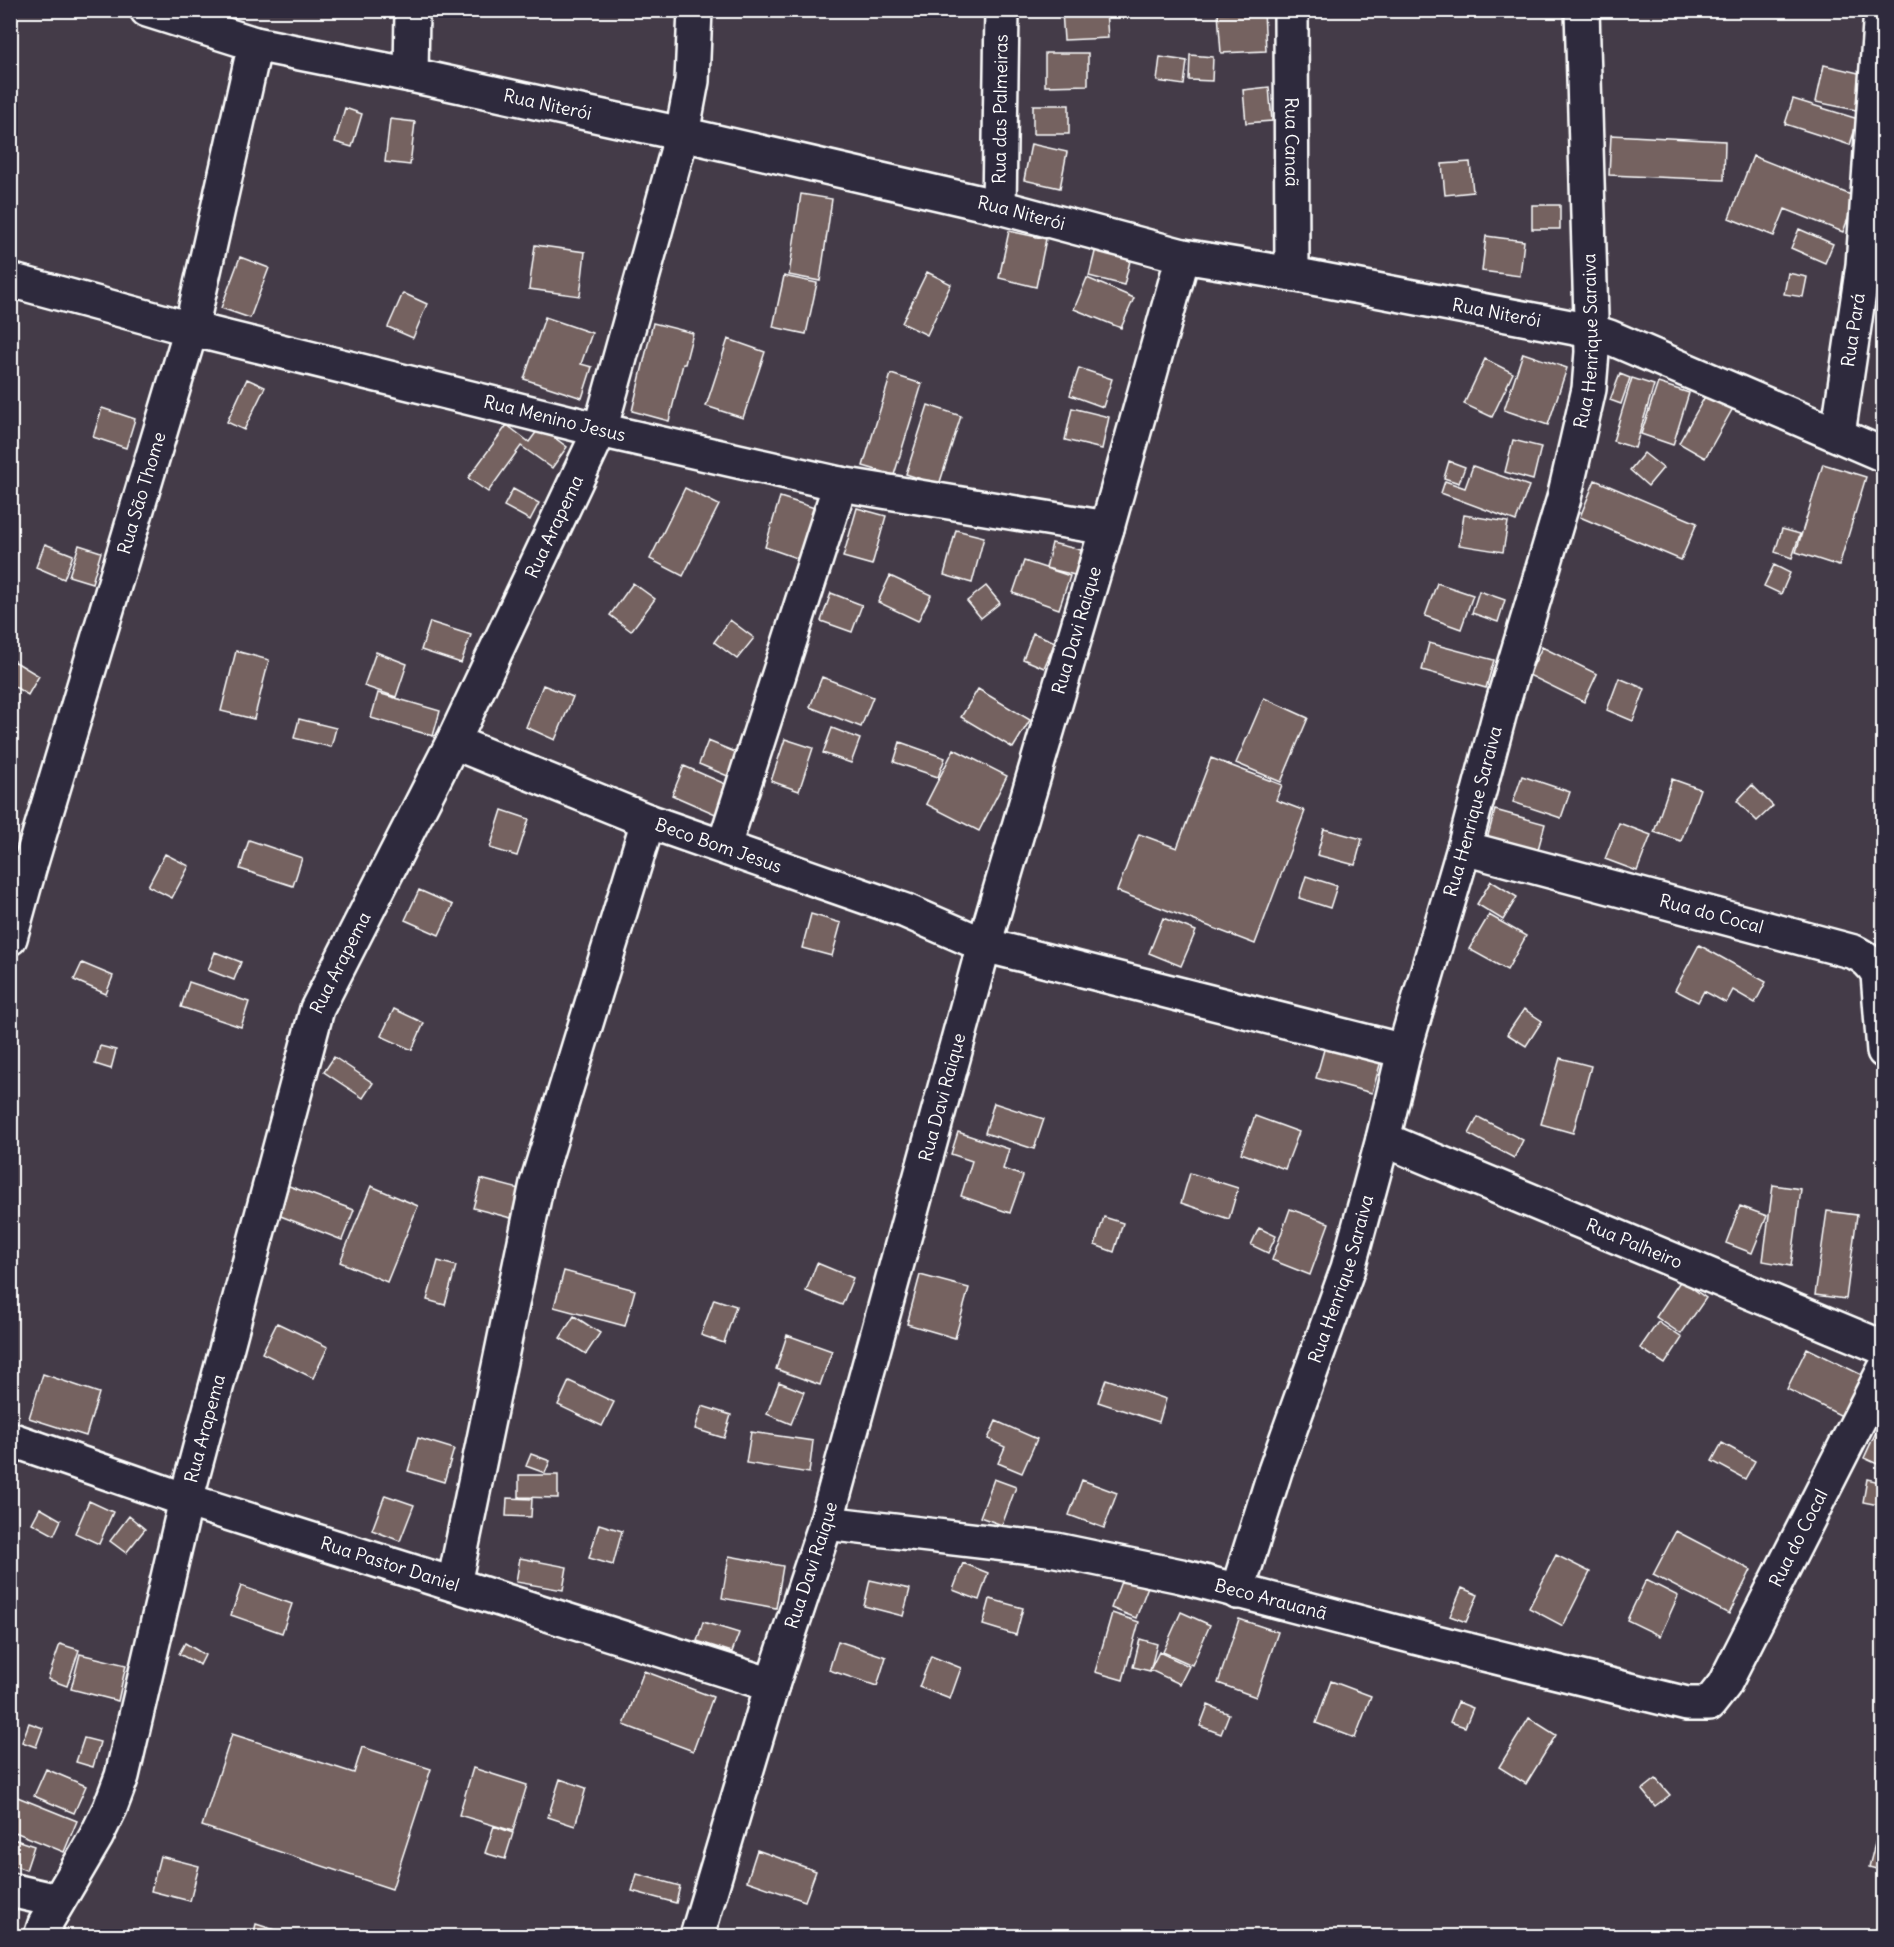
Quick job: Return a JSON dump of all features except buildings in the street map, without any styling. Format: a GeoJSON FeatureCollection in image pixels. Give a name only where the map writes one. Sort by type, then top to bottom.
{"type":"FeatureCollection","features":[{"type":"Feature","properties":{"kind":"street","name":"Rua Niterói"},"geometry":{"type":"LineString","coordinates":[[147,10],[255,44],[411,75],[682,134],[999,207],[1183,256],[1292,274],[1591,331],[1610,337],[1884,455]]}},
{"type":"Feature","properties":{"kind":"street"},"geometry":{"type":"LineString","coordinates":[[411,75],[412,10]]}},
{"type":"Feature","properties":{"kind":"street","name":"Rua Arapema"},"geometry":{"type":"LineString","coordinates":[[41,1936],[45,1924],[96,1837],[122,1776],[186,1500],[317,1009],[453,742],[600,430],[682,134],[692,81],[694,10]]}},
{"type":"Feature","properties":{"kind":"street","name":"Rua das Palmeiras"},"geometry":{"type":"LineString","coordinates":[[999,207],[1002,10]]}},
{"type":"Feature","properties":{"kind":"street","name":"Rua Canaã"},"geometry":{"type":"LineString","coordinates":[[1291,10],[1292,274]]}},
{"type":"Feature","properties":{"kind":"street","name":"Rua Henrique Saraiva"},"geometry":{"type":"LineString","coordinates":[[1237,1592],[1275,1471],[1348,1268],[1404,1051],[1464,848],[1500,712],[1564,498],[1589,389],[1592,352],[1582,10]]}},
{"type":"Feature","properties":{"kind":"street","name":"Rua Pará"},"geometry":{"type":"LineString","coordinates":[[1838,434],[1863,265],[1881,10]]}},
{"type":"Feature","properties":{"kind":"street","name":"Rua São Thome"},"geometry":{"type":"LineString","coordinates":[[10,938],[191,329],[255,44]]}},
{"type":"Feature","properties":{"kind":"street","name":"Rua Davi Raique"},"geometry":{"type":"LineString","coordinates":[[697,1936],[772,1685],[826,1523],[984,945],[1107,528],[1183,256]]}},
{"type":"Feature","properties":{"kind":"street","name":"Rua Menino Jesus"},"geometry":{"type":"LineString","coordinates":[[10,280],[191,329],[600,430],[840,484],[1107,528]]}},
{"type":"Feature","properties":{"kind":"street"},"geometry":{"type":"LineString","coordinates":[[724,846],[840,484]]}},
{"type":"Feature","properties":{"kind":"street","name":"Beco Bom Jesus"},"geometry":{"type":"LineString","coordinates":[[453,742],[648,821],[906,911],[984,945],[1404,1051]]}},
{"type":"Feature","properties":{"kind":"street"},"geometry":{"type":"LineString","coordinates":[[454,1584],[537,1183],[648,821]]}},
{"type":"Feature","properties":{"kind":"street","name":"Rua do Cocal"},"geometry":{"type":"LineString","coordinates":[[1464,848],[1854,952],[1865,957],[1878,974],[1884,1051]]}},
{"type":"Feature","properties":{"kind":"street","name":"Rua Palheiro"},"geometry":{"type":"LineString","coordinates":[[1383,1139],[1884,1348]]}},
{"type":"Feature","properties":{"kind":"street","name":"Rua do Cocal"},"geometry":{"type":"LineString","coordinates":[[1709,1704],[1724,1685],[1884,1370]]}},
{"type":"Feature","properties":{"kind":"street","name":"Rua Pastor Daniel"},"geometry":{"type":"LineString","coordinates":[[10,1439],[186,1500],[772,1685]]}},
{"type":"Feature","properties":{"kind":"street","name":"Beco Arauanã"},"geometry":{"type":"LineString","coordinates":[[826,1523],[1056,1550],[1181,1576],[1237,1592],[1688,1704],[1709,1704]]}},
{"type":"Feature","properties":{"kind":"street"},"geometry":{"type":"LineString","coordinates":[[10,1890],[58,1901]]}}]}
